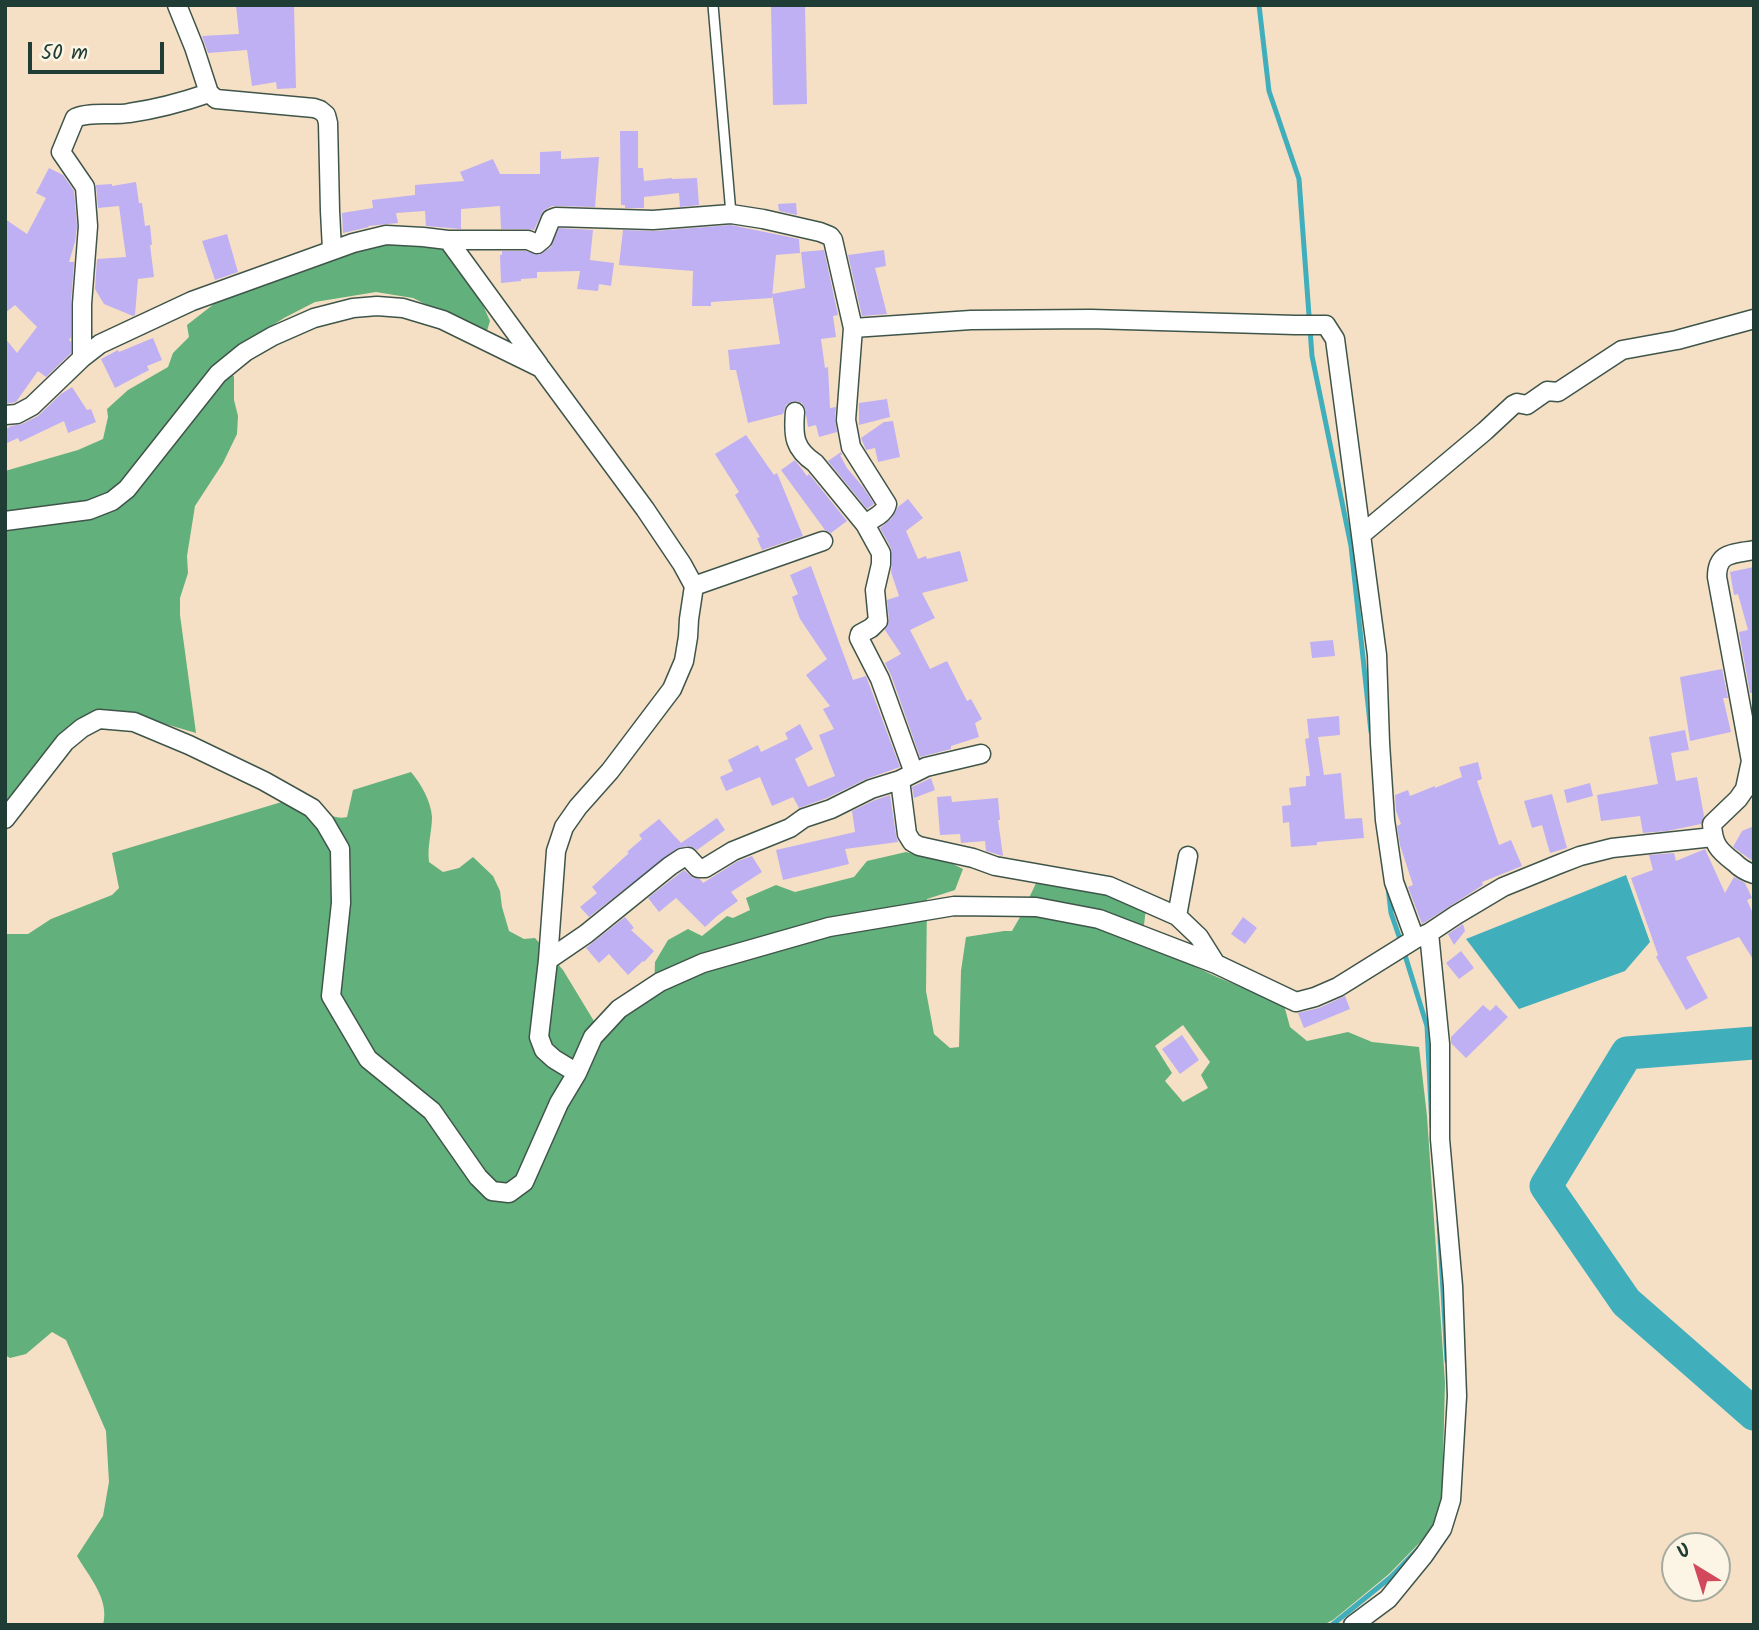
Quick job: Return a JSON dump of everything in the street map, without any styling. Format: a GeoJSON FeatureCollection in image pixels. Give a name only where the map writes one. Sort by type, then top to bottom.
{"type":"FeatureCollection","features":[{"type":"Feature","properties":{"kind":"street"},"geometry":{"type":"LineString","coordinates":[[177,5],[209,93],[216,99],[314,108],[327,115],[332,250]]}},
{"type":"Feature","properties":{"kind":"street"},"geometry":{"type":"LineString","coordinates":[[82,358],[82,304],[88,226],[85,187],[61,152],[75,118],[127,113],[174,104],[209,93]]}},
{"type":"Feature","properties":{"kind":"street"},"geometry":{"type":"LineString","coordinates":[[5,415],[17,414],[32,406],[100,344],[192,301],[353,243],[386,235],[448,240],[528,240],[537,244],[543,239],[551,219],[556,217],[653,220],[731,214],[820,232],[833,240],[853,328],[846,420],[851,447],[887,504],[882,513],[865,524]]}},
{"type":"Feature","properties":{"kind":"street"},"geometry":{"type":"LineString","coordinates":[[448,240],[645,509],[694,586],[684,661],[672,689],[610,771],[578,807],[564,827],[556,851],[539,1037],[544,1050],[577,1073]]}},
{"type":"Feature","properties":{"kind":"street"},"geometry":{"type":"LineString","coordinates":[[5,521],[89,510],[112,501],[127,489],[218,374],[245,352],[314,318],[353,308],[403,308],[443,320],[541,368]]}},
{"type":"Feature","properties":{"kind":"street"},"geometry":{"type":"LineString","coordinates":[[853,328],[971,320],[1091,319],[1326,325],[1335,339],[1377,655],[1385,820],[1394,882],[1419,937],[1440,1044],[1440,1139],[1457,1382],[1451,1500],[1442,1529],[1388,1599],[1353,1625]]}},
{"type":"Feature","properties":{"kind":"street"},"geometry":{"type":"LineString","coordinates":[[1361,535],[1513,405],[1527,405],[1547,391],[1558,392],[1622,350],[1677,340],[1754,319]]}},
{"type":"Feature","properties":{"kind":"street"},"geometry":{"type":"LineString","coordinates":[[795,412],[794,439],[800,450],[815,463],[865,524],[881,553],[875,590],[878,621],[872,628],[860,634],[859,638],[880,679],[907,777],[906,834],[912,842],[995,866],[1109,886],[1177,916],[1199,937],[1216,964]]}},
{"type":"Feature","properties":{"kind":"street"},"geometry":{"type":"LineString","coordinates":[[694,586],[822,541]]}},
{"type":"Feature","properties":{"kind":"street"},"geometry":{"type":"LineString","coordinates":[[1754,550],[1727,556],[1720,560],[1717,567],[1751,761],[1745,789],[1712,824],[1713,837],[1719,851],[1746,872],[1754,874]]}},
{"type":"Feature","properties":{"kind":"street"},"geometry":{"type":"LineString","coordinates":[[5,818],[65,741],[100,719],[134,722],[189,745],[264,781],[312,808],[325,823],[340,849],[341,903],[331,996],[368,1059],[432,1111],[478,1177],[492,1191],[509,1193],[524,1182],[559,1103],[577,1073],[593,1037],[619,1009],[660,982],[703,963],[829,928],[954,906],[1036,907],[1099,919],[1216,964],[1296,1002],[1338,987],[1503,887],[1580,856],[1612,848],[1713,837]]}},
{"type":"Feature","properties":{"kind":"street"},"geometry":{"type":"LineString","coordinates":[[548,960],[586,934],[682,858],[688,857],[698,868],[705,868],[733,851],[790,828],[804,818],[831,809],[871,789],[907,777],[926,767],[981,754]]}},
{"type":"Feature","properties":{"kind":"street"},"geometry":{"type":"LineString","coordinates":[[1177,916],[1188,856]]}},
{"type":"Feature","properties":{"kind":"lane"},"geometry":{"type":"LineString","coordinates":[[713,5],[731,214]]}},
{"type":"Feature","properties":{"kind":"green space"},"geometry":{"type":"Polygon","coordinates":[[[394,240],[447,250],[483,305],[490,321],[486,334],[413,298],[376,292],[315,302],[246,342],[225,360],[234,377],[237,434],[223,463],[195,506],[187,556],[188,573],[180,598],[196,733],[138,716],[109,712],[5,807],[5,471],[78,450],[103,439],[107,409],[128,390],[168,367],[173,353],[189,337],[187,325],[219,300],[337,254],[394,240]]]}},
{"type":"Feature","properties":{"kind":"green space"},"geometry":{"type":"Polygon","coordinates":[[[411,772],[430,805],[432,823],[429,862],[443,872],[459,868],[473,857],[493,876],[500,891],[509,931],[524,939],[535,938],[563,970],[603,1036],[621,1015],[654,991],[655,962],[668,940],[688,929],[702,936],[727,916],[733,918],[750,910],[746,898],[776,885],[795,892],[854,877],[867,861],[906,852],[963,869],[955,890],[927,899],[926,991],[934,1034],[950,1048],[959,1047],[961,971],[966,937],[1012,931],[1038,879],[1109,891],[1146,908],[1142,942],[1284,1005],[1290,1027],[1307,1041],[1348,1032],[1372,1042],[1419,1047],[1427,1116],[1445,1383],[1442,1497],[1431,1531],[1389,1574],[1333,1620],[1323,1625],[103,1625],[104,1606],[101,1597],[77,1556],[103,1516],[109,1482],[106,1431],[66,1340],[52,1332],[26,1354],[10,1358],[5,1355],[5,934],[28,934],[51,919],[112,895],[119,888],[112,853],[305,795],[329,815],[347,817],[353,790],[411,772]],[[1183,1025],[1155,1046],[1172,1073],[1165,1081],[1183,1102],[1208,1088],[1201,1075],[1210,1062],[1183,1025]]]}},
{"type":"Feature","properties":{"kind":"water"},"geometry":{"type":"Polygon","coordinates":[[[1626,875],[1650,942],[1625,971],[1519,1009],[1466,939],[1626,875]]]}},
{"type":"Feature","properties":{"kind":"building"},"geometry":{"type":"Polygon","coordinates":[[[236,5],[294,5],[296,88],[277,89],[276,82],[252,86],[247,50],[208,53],[202,36],[239,34],[236,5]]]}},
{"type":"Feature","properties":{"kind":"building"},"geometry":{"type":"Polygon","coordinates":[[[771,5],[805,5],[807,104],[773,105],[771,5]]]}},
{"type":"Feature","properties":{"kind":"building"},"geometry":{"type":"Polygon","coordinates":[[[620,131],[638,131],[638,168],[643,168],[644,181],[697,178],[699,205],[680,207],[679,193],[644,197],[644,208],[625,208],[625,205],[621,205],[620,131]]]}},
{"type":"Feature","properties":{"kind":"building"},"geometry":{"type":"Polygon","coordinates":[[[561,151],[561,159],[599,157],[595,207],[552,206],[543,211],[534,230],[501,229],[500,206],[461,209],[461,229],[426,226],[425,211],[396,213],[398,223],[368,226],[343,233],[342,213],[373,208],[372,200],[415,195],[415,185],[464,181],[460,172],[493,159],[500,174],[540,174],[540,152],[561,151]]]}},
{"type":"Feature","properties":{"kind":"building"},"geometry":{"type":"Polygon","coordinates":[[[49,168],[63,175],[74,191],[77,226],[69,262],[74,262],[69,340],[71,353],[46,377],[38,371],[16,402],[5,404],[5,338],[17,353],[37,327],[15,305],[5,313],[5,219],[27,234],[46,198],[36,193],[49,168]]]}},
{"type":"Feature","properties":{"kind":"building"},"geometry":{"type":"Polygon","coordinates":[[[136,182],[145,226],[150,225],[154,277],[138,279],[133,316],[104,304],[95,289],[97,259],[126,257],[119,206],[98,208],[96,185],[112,186],[136,182]]]}},
{"type":"Feature","properties":{"kind":"building"},"geometry":{"type":"Polygon","coordinates":[[[796,203],[797,215],[779,211],[778,204],[796,203]]]}},
{"type":"Feature","properties":{"kind":"building"},"geometry":{"type":"Polygon","coordinates":[[[731,225],[799,239],[800,253],[776,255],[772,298],[692,306],[693,271],[619,265],[623,230],[654,231],[731,225]]]}},
{"type":"Feature","properties":{"kind":"building"},"geometry":{"type":"Polygon","coordinates":[[[559,228],[593,230],[590,260],[614,263],[611,286],[599,284],[598,291],[577,289],[580,271],[537,272],[537,278],[501,283],[502,251],[526,251],[539,255],[551,247],[559,228]]]}},
{"type":"Feature","properties":{"kind":"building"},"geometry":{"type":"Polygon","coordinates":[[[227,234],[238,272],[215,280],[202,241],[227,234]]]}},
{"type":"Feature","properties":{"kind":"building"},"geometry":{"type":"Polygon","coordinates":[[[824,250],[838,315],[833,316],[836,337],[821,339],[825,368],[828,367],[830,408],[836,407],[837,432],[819,437],[816,425],[808,427],[802,403],[796,401],[786,405],[783,414],[748,423],[736,370],[730,370],[728,350],[780,344],[772,294],[805,288],[801,252],[824,250]]]}},
{"type":"Feature","properties":{"kind":"building"},"geometry":{"type":"Polygon","coordinates":[[[884,250],[886,266],[875,268],[887,314],[862,316],[848,255],[884,250]]]}},
{"type":"Feature","properties":{"kind":"building"},"geometry":{"type":"Polygon","coordinates":[[[153,338],[162,360],[147,366],[149,370],[115,388],[101,359],[153,338]]]}},
{"type":"Feature","properties":{"kind":"building"},"geometry":{"type":"Polygon","coordinates":[[[72,387],[87,410],[91,409],[96,422],[68,433],[64,421],[20,442],[18,438],[5,444],[5,430],[38,416],[72,387]]]}},
{"type":"Feature","properties":{"kind":"building"},"geometry":{"type":"Polygon","coordinates":[[[887,399],[890,417],[859,425],[859,403],[887,399]]]}},
{"type":"Feature","properties":{"kind":"building"},"geometry":{"type":"Polygon","coordinates":[[[893,421],[900,457],[878,462],[875,448],[866,450],[861,438],[884,422],[893,421]]]}},
{"type":"Feature","properties":{"kind":"building"},"geometry":{"type":"Polygon","coordinates":[[[746,435],[774,475],[777,473],[803,536],[762,550],[757,538],[760,537],[735,495],[739,492],[715,454],[746,435]]]}},
{"type":"Feature","properties":{"kind":"building"},"geometry":{"type":"Polygon","coordinates":[[[841,452],[847,468],[874,504],[867,509],[828,461],[841,452]]]}},
{"type":"Feature","properties":{"kind":"building"},"geometry":{"type":"Polygon","coordinates":[[[795,460],[847,521],[831,533],[825,530],[781,470],[795,460]]]}},
{"type":"Feature","properties":{"kind":"building"},"geometry":{"type":"Polygon","coordinates":[[[908,499],[923,518],[906,531],[918,559],[960,551],[968,581],[922,593],[935,618],[910,630],[930,669],[947,661],[967,701],[971,699],[982,719],[975,723],[979,737],[951,746],[951,749],[920,757],[885,663],[901,654],[885,630],[889,620],[887,600],[899,596],[891,572],[891,548],[880,528],[908,499]]]}},
{"type":"Feature","properties":{"kind":"building"},"geometry":{"type":"Polygon","coordinates":[[[811,566],[853,680],[866,676],[900,767],[799,808],[793,797],[772,806],[760,777],[726,791],[720,777],[733,771],[728,760],[758,745],[761,752],[788,739],[785,733],[800,724],[813,749],[795,759],[808,787],[835,776],[819,735],[834,729],[823,709],[830,706],[806,675],[827,659],[800,619],[792,597],[798,594],[790,575],[811,566]]]}},
{"type":"Feature","properties":{"kind":"building"},"geometry":{"type":"Polygon","coordinates":[[[1754,567],[1754,693],[1750,693],[1739,632],[1748,630],[1738,594],[1734,595],[1730,572],[1754,567]]]}},
{"type":"Feature","properties":{"kind":"building"},"geometry":{"type":"Polygon","coordinates":[[[1333,640],[1335,656],[1312,658],[1310,642],[1333,640]]]}},
{"type":"Feature","properties":{"kind":"building"},"geometry":{"type":"Polygon","coordinates":[[[1722,669],[1728,698],[1723,698],[1731,732],[1690,741],[1680,677],[1722,669]]]}},
{"type":"Feature","properties":{"kind":"building"},"geometry":{"type":"Polygon","coordinates":[[[1339,716],[1340,735],[1318,737],[1324,775],[1341,773],[1345,819],[1362,818],[1364,838],[1291,847],[1289,822],[1283,823],[1282,806],[1291,805],[1289,788],[1306,786],[1306,776],[1310,776],[1305,739],[1309,738],[1307,719],[1339,716]]]}},
{"type":"Feature","properties":{"kind":"building"},"geometry":{"type":"Polygon","coordinates":[[[1685,730],[1689,750],[1671,753],[1676,781],[1697,777],[1704,816],[1701,824],[1643,833],[1640,816],[1601,821],[1597,795],[1658,784],[1649,737],[1685,730]]]}},
{"type":"Feature","properties":{"kind":"building"},"geometry":{"type":"Polygon","coordinates":[[[1478,762],[1482,779],[1477,781],[1499,845],[1511,840],[1522,866],[1482,882],[1483,885],[1422,924],[1408,887],[1413,885],[1400,845],[1397,826],[1401,824],[1396,811],[1395,795],[1408,790],[1410,796],[1435,788],[1462,777],[1459,767],[1478,762]]]}},
{"type":"Feature","properties":{"kind":"building"},"geometry":{"type":"Polygon","coordinates":[[[931,778],[935,790],[914,798],[912,787],[931,778]]]}},
{"type":"Feature","properties":{"kind":"building"},"geometry":{"type":"Polygon","coordinates":[[[1590,783],[1593,796],[1567,803],[1564,790],[1590,783]]]}},
{"type":"Feature","properties":{"kind":"building"},"geometry":{"type":"Polygon","coordinates":[[[1552,794],[1567,848],[1550,853],[1542,825],[1532,828],[1524,801],[1552,794]]]}},
{"type":"Feature","properties":{"kind":"building"},"geometry":{"type":"Polygon","coordinates":[[[890,795],[898,842],[845,849],[849,864],[783,880],[776,850],[855,832],[852,811],[890,795]]]}},
{"type":"Feature","properties":{"kind":"building"},"geometry":{"type":"Polygon","coordinates":[[[951,796],[952,802],[998,798],[1003,856],[986,851],[985,841],[961,843],[960,834],[940,835],[937,797],[951,796]]]}},
{"type":"Feature","properties":{"kind":"building"},"geometry":{"type":"Polygon","coordinates":[[[717,818],[725,830],[697,850],[687,846],[676,849],[589,917],[580,907],[597,893],[592,887],[642,839],[639,835],[659,819],[681,843],[717,818]]]}},
{"type":"Feature","properties":{"kind":"building"},"geometry":{"type":"Polygon","coordinates":[[[1754,826],[1754,862],[1733,847],[1742,831],[1754,826]]]}},
{"type":"Feature","properties":{"kind":"building"},"geometry":{"type":"Polygon","coordinates":[[[1705,849],[1725,893],[1734,877],[1745,883],[1752,898],[1747,900],[1754,916],[1754,961],[1739,937],[1686,957],[1708,998],[1686,1010],[1656,957],[1658,955],[1631,878],[1653,870],[1649,855],[1674,853],[1676,861],[1705,849]]]}},
{"type":"Feature","properties":{"kind":"building"},"geometry":{"type":"Polygon","coordinates":[[[752,856],[762,872],[731,892],[738,901],[705,927],[676,898],[659,912],[648,898],[684,870],[703,883],[738,861],[752,856]]]}},
{"type":"Feature","properties":{"kind":"building"},"geometry":{"type":"Polygon","coordinates":[[[625,917],[634,928],[631,930],[654,951],[628,975],[609,954],[599,963],[586,948],[625,917]]]}},
{"type":"Feature","properties":{"kind":"building"},"geometry":{"type":"Polygon","coordinates":[[[1243,917],[1257,928],[1245,944],[1231,934],[1243,917]]]}},
{"type":"Feature","properties":{"kind":"building"},"geometry":{"type":"Polygon","coordinates":[[[1463,924],[1465,931],[1454,945],[1448,934],[1463,924]]]}},
{"type":"Feature","properties":{"kind":"building"},"geometry":{"type":"Polygon","coordinates":[[[1461,951],[1474,968],[1459,979],[1446,963],[1461,951]]]}},
{"type":"Feature","properties":{"kind":"building"},"geometry":{"type":"Polygon","coordinates":[[[1345,996],[1350,1009],[1304,1028],[1298,1013],[1319,1008],[1345,996]]]}},
{"type":"Feature","properties":{"kind":"building"},"geometry":{"type":"Polygon","coordinates":[[[1483,1005],[1490,1011],[1496,1005],[1508,1017],[1466,1058],[1451,1043],[1451,1037],[1483,1005]]]}},
{"type":"Feature","properties":{"kind":"building"},"geometry":{"type":"Polygon","coordinates":[[[1182,1035],[1199,1060],[1180,1074],[1162,1049],[1182,1035]]]}},
{"type":"Feature","properties":{"kind":"waterway"},"geometry":{"type":"LineString","coordinates":[[1259,5],[1269,91],[1299,179],[1312,356],[1351,546],[1371,732]]}},
{"type":"Feature","properties":{"kind":"waterway"},"geometry":{"type":"LineString","coordinates":[[1388,887],[1391,913],[1401,942]]}},
{"type":"Feature","properties":{"kind":"waterway"},"geometry":{"type":"LineString","coordinates":[[1404,952],[1427,1026],[1432,1127]]}},
{"type":"Feature","properties":{"kind":"waterway"},"geometry":{"type":"LineString","coordinates":[[1754,1043],[1627,1053],[1546,1186],[1626,1302],[1754,1414]]}},
{"type":"Feature","properties":{"kind":"waterway"},"geometry":{"type":"LineString","coordinates":[[1439,1221],[1447,1361]]}},
{"type":"Feature","properties":{"kind":"waterway"},"geometry":{"type":"LineString","coordinates":[[1332,1625],[1391,1577],[1419,1548]]}}]}
